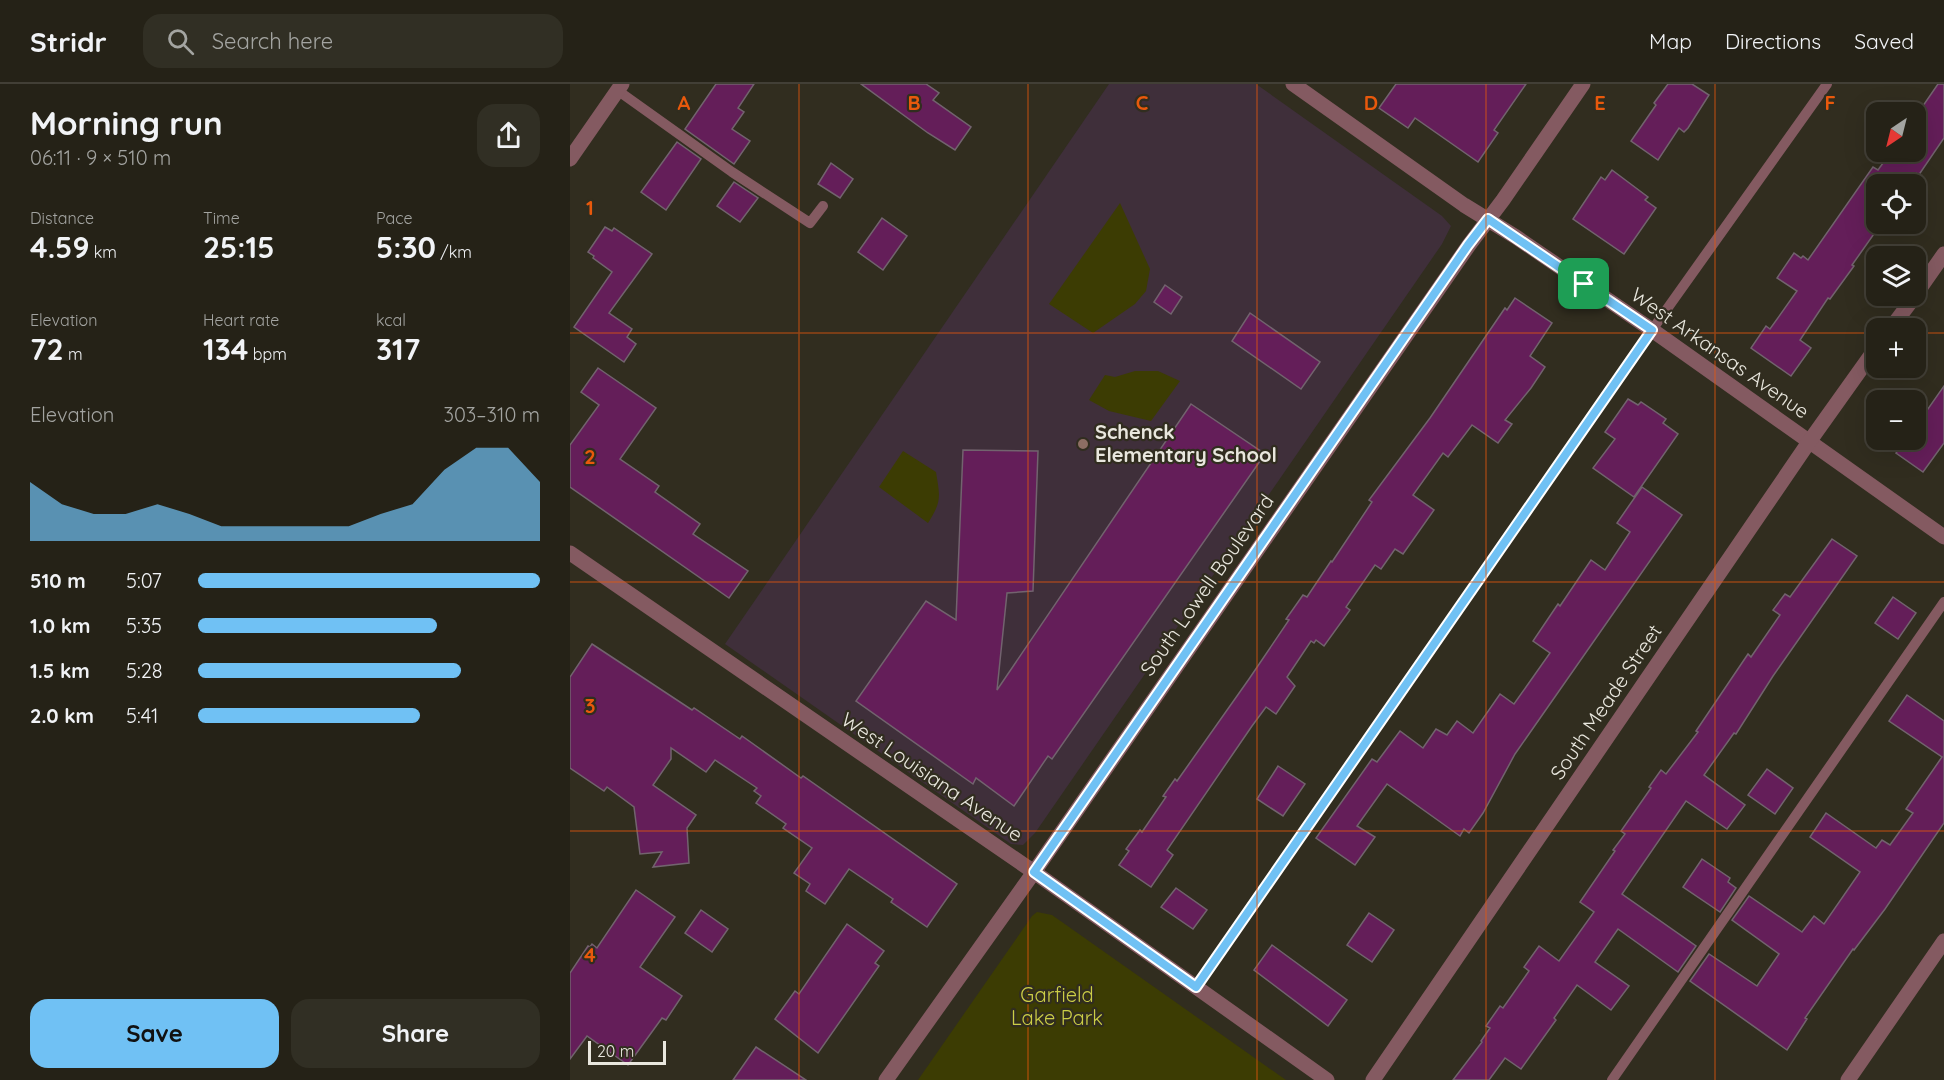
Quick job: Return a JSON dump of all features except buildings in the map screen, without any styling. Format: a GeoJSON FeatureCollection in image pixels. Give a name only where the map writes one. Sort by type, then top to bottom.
{"type":"FeatureCollection","features":[{"type":"Feature","properties":{"kind":"street","name":"West Arkansas Avenue"},"geometry":{"type":"LineString","coordinates":[[1293,84],[1313,90],[1464,205],[1652,330],[1944,537]]}},
{"type":"Feature","properties":{"kind":"street","name":"South Lowell Boulevard"},"geometry":{"type":"LineString","coordinates":[[886,1080],[1034,872],[1468,245],[1583,84]]}},
{"type":"Feature","properties":{"kind":"street"},"geometry":{"type":"LineString","coordinates":[[570,159],[620,87]]}},
{"type":"Feature","properties":{"kind":"street"},"geometry":{"type":"LineString","coordinates":[[1926,279],[1944,254]]}},
{"type":"Feature","properties":{"kind":"street","name":"South Meade Street"},"geometry":{"type":"LineString","coordinates":[[1373,1080],[1866,362]]}},
{"type":"Feature","properties":{"kind":"street","name":"West Louisiana Avenue"},"geometry":{"type":"LineString","coordinates":[[570,553],[1034,872],[1327,1080]]}},
{"type":"Feature","properties":{"kind":"street"},"geometry":{"type":"LineString","coordinates":[[1848,1080],[1944,941]]}},
{"type":"Feature","properties":{"kind":"lane"},"geometry":{"type":"LineString","coordinates":[[1196,987],[1652,330],[1827,84]]}},
{"type":"Feature","properties":{"kind":"lane"},"geometry":{"type":"LineString","coordinates":[[620,87],[732,172],[810,223],[823,206]]}},
{"type":"Feature","properties":{"kind":"lane"},"geometry":{"type":"LineString","coordinates":[[1612,1080],[1944,602]]}},
{"type":"Feature","properties":{"kind":"shaded area","name":"Schenck Elementary School"},"geometry":{"type":"Polygon","coordinates":[[[1109,84],[1256,84],[1442,216],[1451,226],[1442,244],[1035,833],[1023,845],[1011,844],[725,644],[1109,84]]]}},
{"type":"Feature","properties":{"kind":"green space"},"geometry":{"type":"Polygon","coordinates":[[[1120,203],[1150,269],[1146,291],[1135,304],[1093,333],[1049,304],[1120,203]]]}},
{"type":"Feature","properties":{"kind":"green space"},"geometry":{"type":"Polygon","coordinates":[[[1135,371],[1158,371],[1180,381],[1151,421],[1109,411],[1089,400],[1105,375],[1115,377],[1135,371]]]}},
{"type":"Feature","properties":{"kind":"green space"},"geometry":{"type":"Polygon","coordinates":[[[903,451],[936,472],[939,499],[928,523],[879,487],[903,451]]]}},
{"type":"Feature","properties":{"kind":"green space","name":"Garfield Lake Park"},"geometry":{"type":"Polygon","coordinates":[[[1037,912],[1052,915],[1286,1080],[918,1080],[1037,912]]]}},
{"type":"Feature","properties":{"kind":"place","name":"Schenck Elementary School"},"geometry":{"type":"Point","coordinates":[1083,444]}},
{"type":"Feature","properties":{"kind":"route"},"geometry":{"type":"LineString","coordinates":[[1488,219],[1584,284],[1652,330],[1196,987],[1034,872],[1488,219]]}}]}
